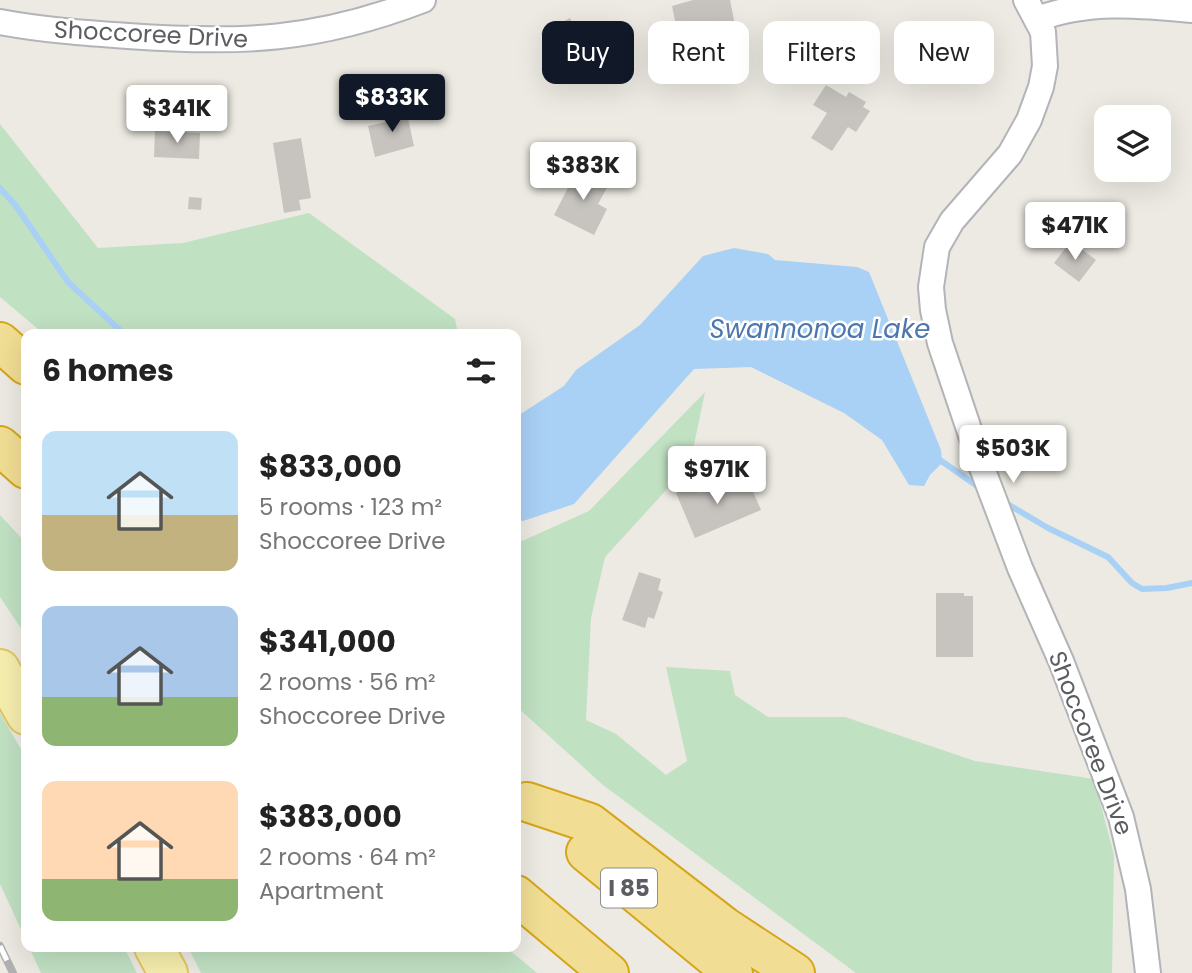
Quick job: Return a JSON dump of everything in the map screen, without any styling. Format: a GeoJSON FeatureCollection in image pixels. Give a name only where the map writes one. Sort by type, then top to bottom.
{"type":"FeatureCollection","features":[{"type":"Feature","properties":{"kind":"highway"},"geometry":{"type":"LineString","coordinates":[[0,342],[21,361]]}},
{"type":"Feature","properties":{"kind":"highway"},"geometry":{"type":"LineString","coordinates":[[0,446],[21,465]]}},
{"type":"Feature","properties":{"kind":"highway"},"geometry":{"type":"LineString","coordinates":[[522,797],[590,823],[725,927],[795,973]]}},
{"type":"Feature","properties":{"kind":"highway","name":"I 85"},"geometry":{"type":"LineString","coordinates":[[522,797],[733,973]]}},
{"type":"Feature","properties":{"kind":"highway"},"geometry":{"type":"LineString","coordinates":[[521,899],[609,973]]}},
{"type":"Feature","properties":{"kind":"main road"},"geometry":{"type":"LineString","coordinates":[[0,668],[21,706]]}},
{"type":"Feature","properties":{"kind":"main road"},"geometry":{"type":"LineString","coordinates":[[158,952],[168,973]]}},
{"type":"Feature","properties":{"kind":"street","name":"Shoccoree Drive"},"geometry":{"type":"LineString","coordinates":[[0,22],[44,30],[232,41],[341,27],[423,0]]}},
{"type":"Feature","properties":{"kind":"street"},"geometry":{"type":"LineString","coordinates":[[1032,10],[1055,10],[1076,4],[1101,2],[1192,10]]}},
{"type":"Feature","properties":{"kind":"street","name":"Shoccoree Drive"},"geometry":{"type":"LineString","coordinates":[[1032,10],[1043,32],[1045,66],[1029,120],[1010,153],[951,221],[937,247],[933,268],[933,310],[940,343],[981,465],[1020,568],[1061,660],[1121,817],[1138,889],[1148,973]]}},
{"type":"Feature","properties":{"kind":"green space"},"geometry":{"type":"Polygon","coordinates":[[[0,124],[98,248],[183,243],[309,213],[455,319],[457,329],[38,329],[0,297],[0,124]]]}},
{"type":"Feature","properties":{"kind":"green space"},"geometry":{"type":"Polygon","coordinates":[[[705,392],[690,464],[605,557],[591,618],[586,720],[616,734],[666,775],[687,761],[666,667],[730,671],[735,695],[768,717],[845,717],[975,761],[1094,779],[1114,855],[1112,973],[856,973],[603,785],[521,711],[521,541],[589,511],[705,392]]]}},
{"type":"Feature","properties":{"kind":"green space"},"geometry":{"type":"Polygon","coordinates":[[[0,515],[21,538],[21,628],[0,597],[0,515]]]}},
{"type":"Feature","properties":{"kind":"green space"},"geometry":{"type":"Polygon","coordinates":[[[0,713],[21,749],[21,929],[0,884],[0,713]]]}},
{"type":"Feature","properties":{"kind":"green space"},"geometry":{"type":"Polygon","coordinates":[[[31,952],[126,952],[137,973],[41,973],[31,952]]]}},
{"type":"Feature","properties":{"kind":"green space"},"geometry":{"type":"Polygon","coordinates":[[[190,952],[512,952],[537,973],[201,973],[190,952]]]}},
{"type":"Feature","properties":{"kind":"water","name":"Swannonoa Lake"},"geometry":{"type":"Polygon","coordinates":[[[734,248],[768,254],[775,260],[857,267],[869,272],[941,450],[942,463],[924,486],[909,485],[882,440],[844,413],[751,367],[694,369],[574,504],[521,521],[521,414],[564,386],[576,370],[640,325],[703,256],[734,248]]]}},
{"type":"Feature","properties":{"kind":"building"},"geometry":{"type":"Polygon","coordinates":[[[693,0],[730,0],[734,21],[675,21],[672,6],[693,0]]]}},
{"type":"Feature","properties":{"kind":"building"},"geometry":{"type":"Polygon","coordinates":[[[826,85],[846,97],[849,92],[866,102],[863,107],[870,111],[856,132],[848,127],[832,151],[811,138],[827,113],[813,105],[826,85]]]}},
{"type":"Feature","properties":{"kind":"building"},"geometry":{"type":"Polygon","coordinates":[[[406,109],[414,146],[375,157],[368,126],[390,121],[388,113],[406,109]]]}},
{"type":"Feature","properties":{"kind":"building"},"geometry":{"type":"Polygon","coordinates":[[[155,131],[200,133],[199,159],[154,157],[155,131]]]}},
{"type":"Feature","properties":{"kind":"building"},"geometry":{"type":"Polygon","coordinates":[[[301,138],[311,198],[299,200],[301,210],[284,213],[273,143],[301,138]]]}},
{"type":"Feature","properties":{"kind":"building"},"geometry":{"type":"Polygon","coordinates":[[[578,168],[609,184],[598,204],[607,209],[594,235],[554,215],[578,168]]]}},
{"type":"Feature","properties":{"kind":"building"},"geometry":{"type":"Polygon","coordinates":[[[189,197],[202,198],[201,210],[188,209],[189,197]]]}},
{"type":"Feature","properties":{"kind":"building"},"geometry":{"type":"Polygon","coordinates":[[[1071,241],[1096,260],[1079,282],[1054,263],[1071,241]]]}},
{"type":"Feature","properties":{"kind":"building"},"geometry":{"type":"Polygon","coordinates":[[[748,480],[761,510],[695,538],[676,493],[696,485],[699,493],[719,484],[722,491],[748,480]]]}},
{"type":"Feature","properties":{"kind":"building"},"geometry":{"type":"Polygon","coordinates":[[[639,572],[661,579],[658,590],[663,592],[654,619],[648,617],[645,628],[622,620],[639,572]]]}},
{"type":"Feature","properties":{"kind":"building"},"geometry":{"type":"Polygon","coordinates":[[[936,593],[964,593],[964,596],[973,596],[973,657],[936,657],[936,593]]]}},
{"type":"Feature","properties":{"kind":"waterway"},"geometry":{"type":"LineString","coordinates":[[0,188],[16,206],[68,282],[119,329]]}},
{"type":"Feature","properties":{"kind":"waterway"},"geometry":{"type":"LineString","coordinates":[[937,458],[983,490]]}},
{"type":"Feature","properties":{"kind":"waterway"},"geometry":{"type":"LineString","coordinates":[[1004,502],[1048,528],[1108,557],[1132,583],[1142,589],[1192,583]]}},
{"type":"Feature","properties":{"kind":"railway"},"geometry":{"type":"LineString","coordinates":[[0,946],[13,973]]}}]}
